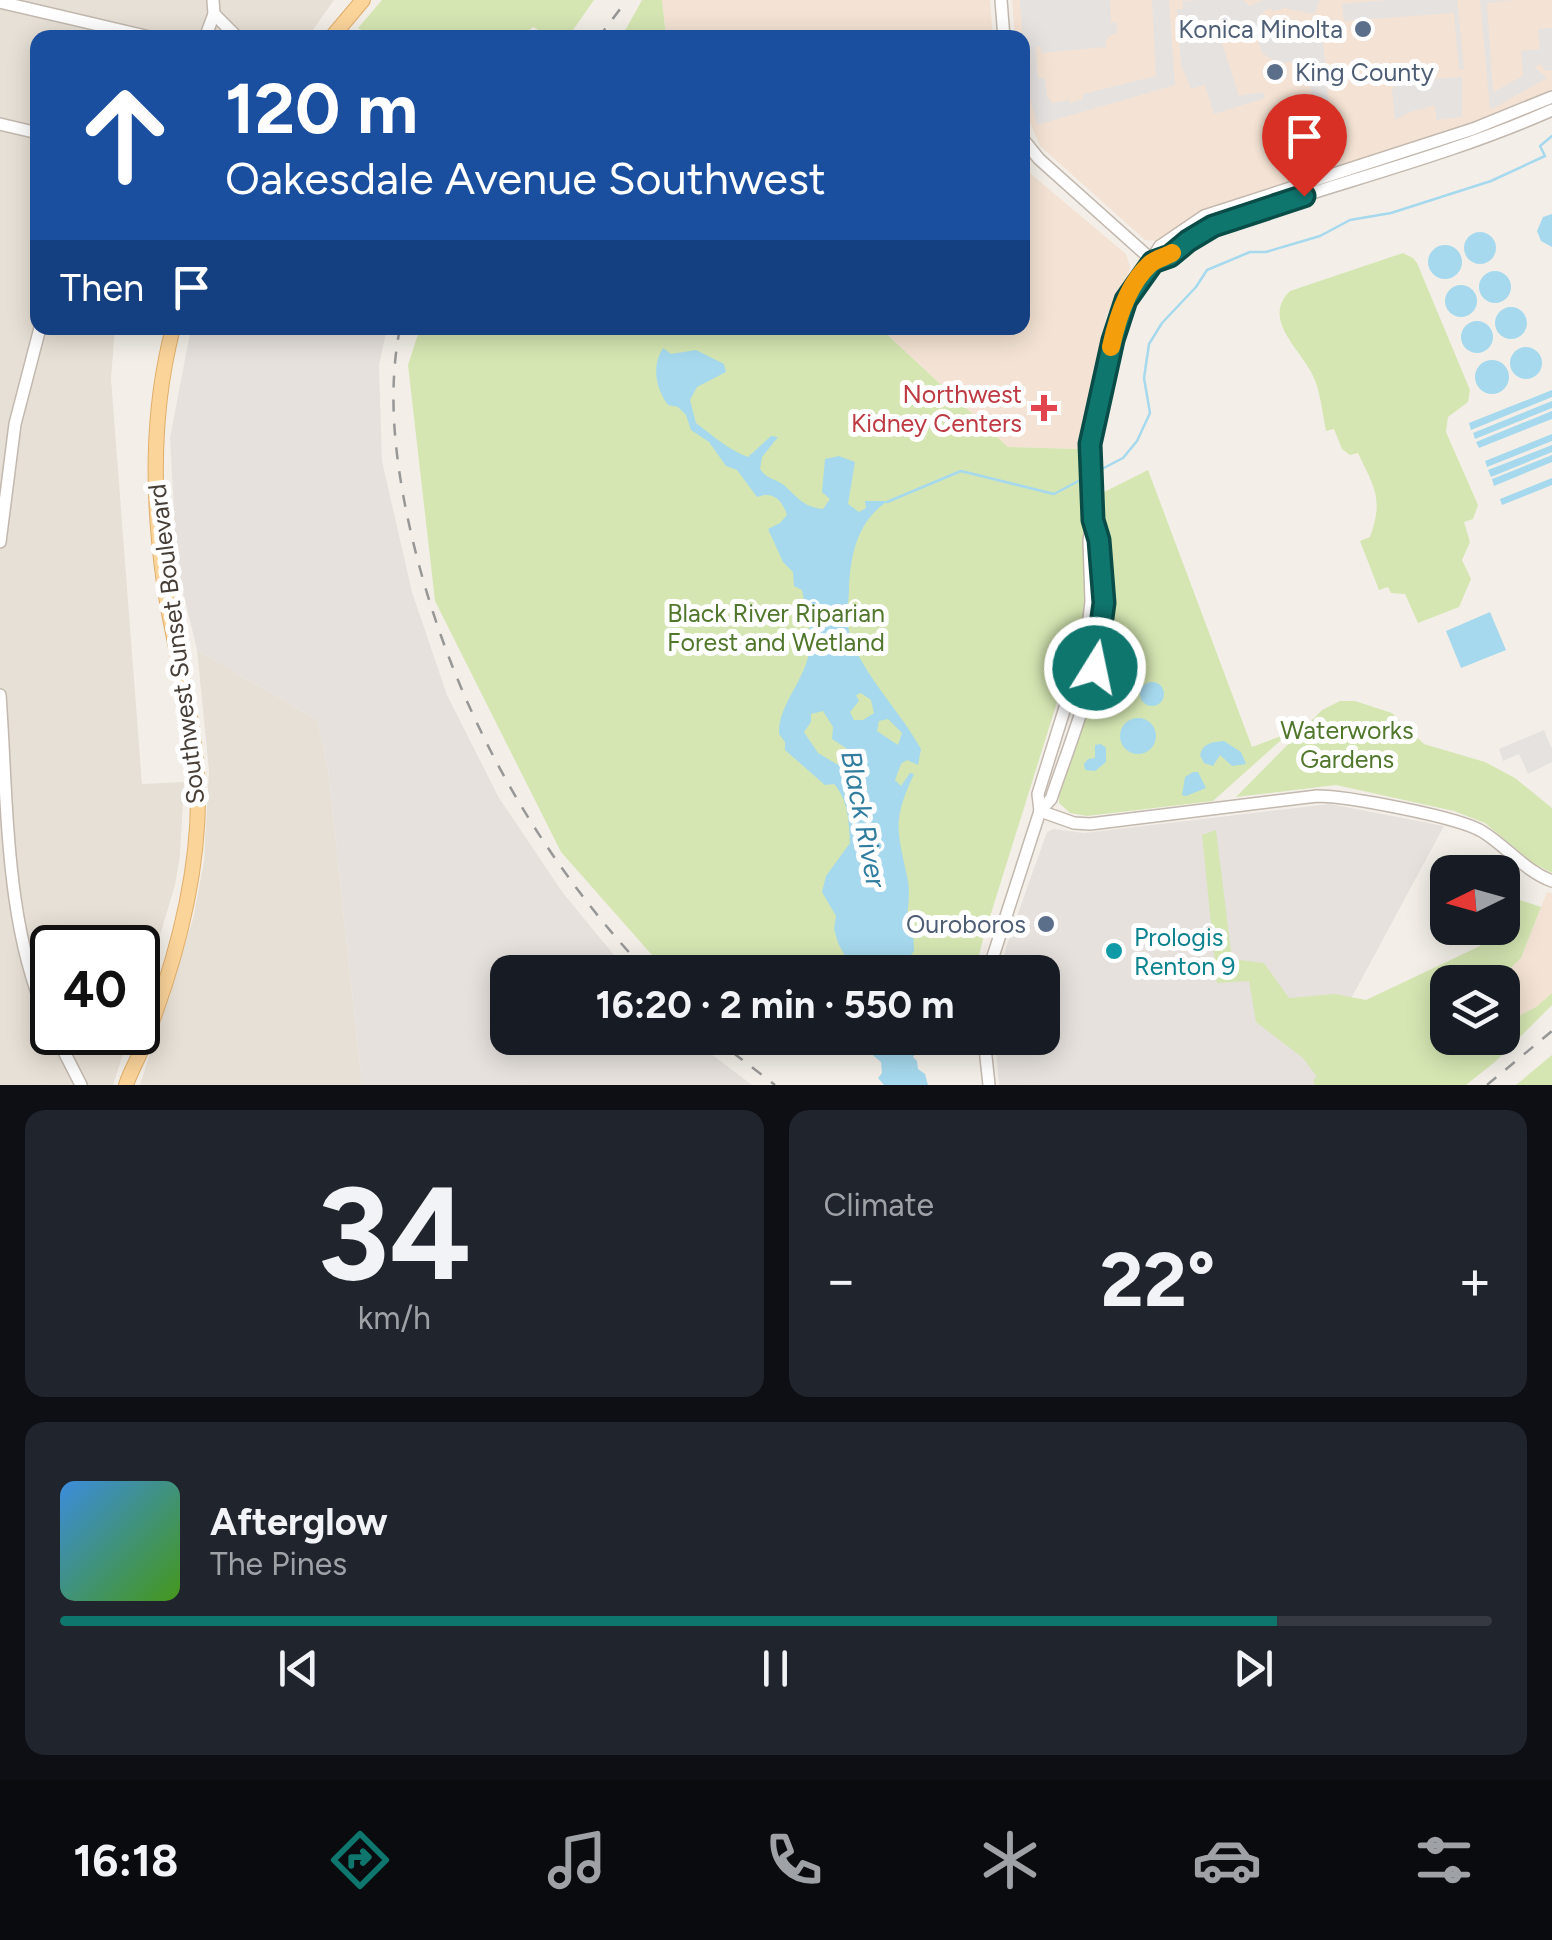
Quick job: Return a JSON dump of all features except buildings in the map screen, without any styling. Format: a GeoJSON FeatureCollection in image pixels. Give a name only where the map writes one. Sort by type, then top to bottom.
{"type":"FeatureCollection","features":[{"type":"Feature","properties":{"kind":"main road"},"geometry":{"type":"LineString","coordinates":[[337,30],[363,0]]}},
{"type":"Feature","properties":{"kind":"main road","name":"Southwest Sunset Boulevard"},"geometry":{"type":"LineString","coordinates":[[160,964],[179,908],[190,831],[188,758],[150,522],[146,458],[152,386],[163,335]]}},
{"type":"Feature","properties":{"kind":"main road","name":"Southwest Sunset Boulevard"},"geometry":{"type":"LineString","coordinates":[[128,1078],[144,1045],[186,911],[196,832],[194,755],[164,584],[154,458],[158,407],[172,335]]}},
{"type":"Feature","properties":{"kind":"street"},"geometry":{"type":"LineString","coordinates":[[208,30],[214,14],[213,0]]}},
{"type":"Feature","properties":{"kind":"street"},"geometry":{"type":"LineString","coordinates":[[1000,0],[1003,30]]}},
{"type":"Feature","properties":{"kind":"street"},"geometry":{"type":"LineString","coordinates":[[0,2],[120,30]]}},
{"type":"Feature","properties":{"kind":"street"},"geometry":{"type":"LineString","coordinates":[[214,14],[230,30]]}},
{"type":"Feature","properties":{"kind":"street"},"geometry":{"type":"LineString","coordinates":[[1040,811],[1051,799],[1095,668],[1104,621],[1099,540],[1093,520],[1088,462],[1118,321],[1160,246],[1204,216],[1472,129],[1552,97]]}},
{"type":"Feature","properties":{"kind":"street"},"geometry":{"type":"LineString","coordinates":[[1472,129],[1483,132],[1552,110]]}},
{"type":"Feature","properties":{"kind":"street"},"geometry":{"type":"LineString","coordinates":[[1153,262],[1170,256],[1213,226],[1479,140],[1552,110]]}},
{"type":"Feature","properties":{"kind":"street"},"geometry":{"type":"LineString","coordinates":[[0,124],[30,131]]}},
{"type":"Feature","properties":{"kind":"street"},"geometry":{"type":"LineString","coordinates":[[1030,148],[1153,262]]}},
{"type":"Feature","properties":{"kind":"street"},"geometry":{"type":"LineString","coordinates":[[1270,208],[1279,200],[1335,181],[1348,169]]}},
{"type":"Feature","properties":{"kind":"street"},"geometry":{"type":"LineString","coordinates":[[0,542],[15,424],[38,335]]}},
{"type":"Feature","properties":{"kind":"street"},"geometry":{"type":"LineString","coordinates":[[993,955],[1040,811],[1038,794],[1088,637],[1089,540],[1093,520]]}},
{"type":"Feature","properties":{"kind":"street"},"geometry":{"type":"LineString","coordinates":[[0,695],[21,939],[30,973]]}},
{"type":"Feature","properties":{"kind":"street"},"geometry":{"type":"LineString","coordinates":[[1040,811],[1066,821],[1090,824],[1317,796],[1346,797],[1467,824],[1492,838],[1532,872],[1552,881]]}},
{"type":"Feature","properties":{"kind":"street"},"geometry":{"type":"LineString","coordinates":[[66,1055],[82,1085]]}},
{"type":"Feature","properties":{"kind":"street"},"geometry":{"type":"LineString","coordinates":[[986,1055],[989,1085]]}},
{"type":"Feature","properties":{"kind":"shaded area"},"geometry":{"type":"Polygon","coordinates":[[[0,0],[334,0],[313,30],[30,30],[30,335],[114,335],[111,378],[142,784],[184,782],[180,856],[160,935],[160,925],[30,925],[30,1055],[123,1055],[113,1085],[0,1085],[0,0]]]}},
{"type":"Feature","properties":{"kind":"shaded area"},"geometry":{"type":"Polygon","coordinates":[[[662,0],[990,0],[992,30],[665,30],[662,0]]]}},
{"type":"Feature","properties":{"kind":"shaded area"},"geometry":{"type":"Polygon","coordinates":[[[1012,0],[1552,0],[1552,91],[1513,112],[1174,231],[1157,241],[1145,240],[1040,146],[1030,122],[1030,30],[1014,30],[1012,0]]]}},
{"type":"Feature","properties":{"kind":"shaded area"},"geometry":{"type":"Polygon","coordinates":[[[1020,0],[1110,0],[1111,23],[1117,22],[1117,34],[1106,40],[1106,47],[1042,53],[1036,47],[1038,78],[1045,78],[1047,96],[1052,103],[1070,103],[1083,99],[1083,94],[1156,76],[1152,0],[1169,0],[1175,85],[1037,125],[1030,97],[1030,30],[1022,30],[1020,0]]]}},
{"type":"Feature","properties":{"kind":"shaded area"},"geometry":{"type":"Polygon","coordinates":[[[1243,0],[1250,6],[1263,0],[1320,0],[1314,14],[1270,8],[1259,15],[1263,19],[1267,16],[1322,28],[1332,144],[1325,147],[1329,160],[1296,169],[1282,117],[1314,107],[1305,59],[1280,64],[1262,53],[1256,33],[1222,43],[1239,96],[1263,92],[1265,98],[1214,114],[1205,85],[1191,89],[1181,65],[1177,9],[1183,9],[1183,1],[1243,0]]]}},
{"type":"Feature","properties":{"kind":"shaded area"},"geometry":{"type":"Polygon","coordinates":[[[1457,0],[1464,69],[1459,70],[1454,13],[1344,21],[1342,4],[1457,0]]]}},
{"type":"Feature","properties":{"kind":"shaded area"},"geometry":{"type":"Polygon","coordinates":[[[1480,0],[1516,1],[1487,3],[1493,92],[1523,76],[1521,51],[1540,49],[1538,29],[1552,28],[1552,70],[1545,71],[1541,64],[1534,67],[1547,78],[1490,110],[1480,0]]]}},
{"type":"Feature","properties":{"kind":"shaded area"},"geometry":{"type":"Polygon","coordinates":[[[1413,70],[1422,70],[1420,77],[1428,84],[1429,79],[1462,77],[1462,117],[1436,120],[1435,105],[1395,120],[1392,91],[1396,77],[1402,80],[1412,75],[1413,70]]]}},
{"type":"Feature","properties":{"kind":"shaded area"},"geometry":{"type":"Polygon","coordinates":[[[1030,172],[1126,254],[1130,266],[1107,314],[1078,449],[1008,447],[888,335],[1030,335],[1030,172]]]}},
{"type":"Feature","properties":{"kind":"shaded area"},"geometry":{"type":"Polygon","coordinates":[[[190,335],[385,335],[379,365],[382,461],[412,592],[447,695],[499,798],[563,893],[614,955],[490,955],[490,1055],[712,1055],[752,1085],[362,1085],[328,769],[317,720],[197,650],[177,567],[170,438],[190,335]]]}},
{"type":"Feature","properties":{"kind":"shaded area"},"geometry":{"type":"Polygon","coordinates":[[[197,650],[317,720],[328,769],[362,1085],[140,1085],[150,1055],[160,1055],[160,1022],[193,919],[204,861],[209,770],[197,650]]]}},
{"type":"Feature","properties":{"kind":"shaded area"},"geometry":{"type":"Polygon","coordinates":[[[1544,730],[1552,749],[1552,762],[1528,774],[1519,754],[1503,761],[1499,749],[1544,730]]]}},
{"type":"Feature","properties":{"kind":"shaded area"},"geometry":{"type":"Polygon","coordinates":[[[1330,804],[1444,826],[1332,1034],[1337,1085],[999,1085],[996,1055],[1060,1055],[1060,955],[1004,955],[1047,832],[1054,829],[1084,833],[1330,804]]]}},
{"type":"Feature","properties":{"kind":"shaded area"},"geometry":{"type":"Polygon","coordinates":[[[1547,892],[1552,893],[1552,993],[1520,1015],[1520,965],[1514,965],[1521,958],[1547,892]]]}},
{"type":"Feature","properties":{"kind":"green space"},"geometry":{"type":"Polygon","coordinates":[[[382,0],[594,0],[573,30],[358,28],[382,0]]]}},
{"type":"Feature","properties":{"kind":"green space"},"geometry":{"type":"Polygon","coordinates":[[[642,0],[662,0],[665,30],[626,29],[642,0]]]}},
{"type":"Feature","properties":{"kind":"green space"},"geometry":{"type":"Polygon","coordinates":[[[1403,253],[1417,263],[1470,390],[1468,402],[1448,417],[1446,432],[1478,505],[1473,519],[1464,522],[1470,542],[1462,560],[1471,579],[1459,607],[1418,623],[1405,594],[1391,593],[1388,587],[1379,590],[1360,541],[1370,537],[1374,524],[1377,502],[1373,484],[1358,453],[1350,455],[1342,449],[1334,429],[1326,431],[1316,383],[1282,326],[1280,314],[1290,291],[1403,253]]]}},
{"type":"Feature","properties":{"kind":"green space","name":"Black River Riparian Forest and Wetland"},"geometry":{"type":"Polygon","coordinates":[[[418,335],[888,335],[1008,447],[1078,449],[1088,603],[979,955],[652,955],[561,852],[435,601],[408,365],[418,335]]]}},
{"type":"Feature","properties":{"kind":"green space","name":"Waterworks Gardens"},"geometry":{"type":"Polygon","coordinates":[[[1148,470],[1252,747],[1289,733],[1213,801],[1087,816],[1070,813],[1059,803],[1059,791],[1101,670],[1111,620],[1111,570],[1100,494],[1148,470]]]}},
{"type":"Feature","properties":{"kind":"green space","name":"Waterworks Gardens"},"geometry":{"type":"Polygon","coordinates":[[[1340,701],[1355,701],[1392,713],[1424,744],[1485,762],[1515,778],[1552,808],[1552,873],[1533,863],[1485,823],[1454,811],[1336,785],[1236,797],[1322,710],[1340,701]]]}},
{"type":"Feature","properties":{"kind":"green space"},"geometry":{"type":"Polygon","coordinates":[[[1216,830],[1232,959],[1264,963],[1289,998],[1335,994],[1366,1000],[1430,970],[1430,1055],[1502,1055],[1466,1085],[1315,1085],[1313,1080],[1317,1077],[1303,1058],[1256,1022],[1249,981],[1217,983],[1202,835],[1216,830]]]}},
{"type":"Feature","properties":{"kind":"green space"},"geometry":{"type":"Polygon","coordinates":[[[1520,900],[1541,907],[1521,958],[1514,965],[1440,965],[1481,945],[1520,945],[1520,900]]]}},
{"type":"Feature","properties":{"kind":"green space"},"geometry":{"type":"Polygon","coordinates":[[[1552,993],[1552,1005],[1520,1037],[1520,1015],[1552,993]]]}},
{"type":"Feature","properties":{"kind":"green space"},"geometry":{"type":"Polygon","coordinates":[[[1552,1055],[1552,1085],[1516,1085],[1552,1055]]]}},
{"type":"Feature","properties":{"kind":"water"},"geometry":{"type":"Polygon","coordinates":[[[1552,214],[1552,247],[1541,241],[1537,231],[1543,217],[1552,214]]]}},
{"type":"Feature","properties":{"kind":"water"},"geometry":{"type":"Polygon","coordinates":[[[1480,232],[1492,236],[1496,248],[1492,260],[1480,264],[1468,260],[1464,248],[1468,236],[1480,232]]]}},
{"type":"Feature","properties":{"kind":"water"},"geometry":{"type":"Polygon","coordinates":[[[1445,245],[1457,250],[1462,262],[1457,274],[1445,279],[1433,274],[1428,262],[1433,250],[1445,245]]]}},
{"type":"Feature","properties":{"kind":"water"},"geometry":{"type":"Polygon","coordinates":[[[1495,271],[1506,276],[1511,287],[1506,298],[1495,303],[1484,298],[1479,287],[1484,276],[1495,271]]]}},
{"type":"Feature","properties":{"kind":"water"},"geometry":{"type":"Polygon","coordinates":[[[1461,285],[1472,290],[1477,301],[1472,312],[1461,317],[1450,312],[1445,301],[1450,290],[1461,285]]]}},
{"type":"Feature","properties":{"kind":"water"},"geometry":{"type":"Polygon","coordinates":[[[1511,307],[1522,312],[1527,323],[1522,334],[1511,339],[1500,334],[1495,323],[1500,312],[1511,307]]]}},
{"type":"Feature","properties":{"kind":"water"},"geometry":{"type":"Polygon","coordinates":[[[1477,321],[1488,326],[1493,337],[1488,348],[1477,353],[1466,348],[1461,337],[1466,326],[1477,321]]]}},
{"type":"Feature","properties":{"kind":"water"},"geometry":{"type":"Polygon","coordinates":[[[1526,347],[1537,352],[1542,363],[1537,374],[1526,379],[1515,374],[1510,363],[1515,352],[1526,347]]]}},
{"type":"Feature","properties":{"kind":"water"},"geometry":{"type":"Polygon","coordinates":[[[663,348],[671,354],[696,350],[724,364],[726,372],[697,387],[690,400],[696,423],[748,457],[771,436],[778,437],[762,457],[760,469],[803,502],[823,509],[830,499],[822,492],[825,459],[839,456],[855,462],[848,504],[859,512],[866,508],[865,501],[888,501],[869,519],[857,540],[850,577],[848,624],[860,658],[921,749],[918,765],[907,760],[901,764],[895,780],[901,786],[910,773],[914,774],[899,816],[899,839],[909,887],[907,929],[913,931],[911,955],[845,955],[838,943],[836,916],[822,892],[826,876],[850,843],[845,804],[834,784],[825,785],[785,750],[779,734],[783,712],[808,658],[810,639],[802,590],[794,586],[793,572],[783,562],[768,529],[787,515],[776,498],[757,497],[737,470],[726,466],[709,442],[691,430],[686,415],[678,407],[668,405],[656,377],[663,348]],[[861,693],[856,695],[859,701],[850,712],[854,720],[874,713],[871,700],[861,693]],[[823,711],[811,714],[804,732],[818,753],[850,772],[854,764],[849,750],[832,739],[833,727],[823,711]],[[888,719],[879,721],[877,731],[898,745],[902,733],[888,719]]]}},
{"type":"Feature","properties":{"kind":"water"},"geometry":{"type":"Polygon","coordinates":[[[1492,360],[1504,365],[1509,377],[1504,389],[1492,394],[1480,389],[1475,377],[1480,365],[1492,360]]]}},
{"type":"Feature","properties":{"kind":"water"},"geometry":{"type":"Polygon","coordinates":[[[1552,390],[1552,397],[1471,430],[1469,423],[1552,390]]]}},
{"type":"Feature","properties":{"kind":"water"},"geometry":{"type":"Polygon","coordinates":[[[1552,401],[1552,408],[1475,439],[1473,433],[1552,401]]]}},
{"type":"Feature","properties":{"kind":"water"},"geometry":{"type":"Polygon","coordinates":[[[1552,411],[1552,419],[1479,448],[1476,442],[1552,411]]]}},
{"type":"Feature","properties":{"kind":"water"},"geometry":{"type":"Polygon","coordinates":[[[1552,434],[1552,441],[1487,467],[1485,461],[1552,434]]]}},
{"type":"Feature","properties":{"kind":"water"},"geometry":{"type":"Polygon","coordinates":[[[1552,445],[1552,452],[1491,477],[1488,470],[1552,445]]]}},
{"type":"Feature","properties":{"kind":"water"},"geometry":{"type":"Polygon","coordinates":[[[1552,455],[1552,462],[1494,486],[1492,479],[1552,455]]]}},
{"type":"Feature","properties":{"kind":"water"},"geometry":{"type":"Polygon","coordinates":[[[1552,478],[1552,485],[1502,505],[1500,499],[1552,478]]]}},
{"type":"Feature","properties":{"kind":"water"},"geometry":{"type":"Polygon","coordinates":[[[1490,612],[1506,650],[1461,668],[1446,631],[1490,612]]]}},
{"type":"Feature","properties":{"kind":"water"},"geometry":{"type":"Polygon","coordinates":[[[1152,682],[1164,694],[1152,706],[1140,694],[1152,682]]]}},
{"type":"Feature","properties":{"kind":"water"},"geometry":{"type":"Polygon","coordinates":[[[1138,718],[1151,723],[1156,736],[1151,749],[1138,754],[1125,749],[1120,736],[1125,723],[1138,718]]]}},
{"type":"Feature","properties":{"kind":"water"},"geometry":{"type":"Polygon","coordinates":[[[1224,741],[1241,752],[1246,764],[1232,766],[1220,755],[1213,766],[1204,763],[1200,755],[1203,748],[1224,741]]]}},
{"type":"Feature","properties":{"kind":"water"},"geometry":{"type":"Polygon","coordinates":[[[1095,745],[1106,748],[1106,762],[1095,771],[1085,770],[1088,759],[1095,758],[1095,745]]]}},
{"type":"Feature","properties":{"kind":"water"},"geometry":{"type":"Polygon","coordinates":[[[1198,772],[1206,788],[1182,795],[1185,777],[1198,772]]]}},
{"type":"Feature","properties":{"kind":"water"},"geometry":{"type":"Polygon","coordinates":[[[873,1055],[915,1055],[928,1085],[884,1085],[878,1078],[882,1073],[881,1062],[873,1055]]]}},
{"type":"Feature","properties":{"kind":"waterway"},"geometry":{"type":"LineString","coordinates":[[1098,471],[1123,458],[1137,441],[1150,413],[1144,378],[1149,344],[1207,270],[1250,252],[1266,252],[1320,236],[1350,220],[1391,213],[1491,181],[1545,156],[1540,146],[1552,136]]}},
{"type":"Feature","properties":{"kind":"waterway"},"geometry":{"type":"LineString","coordinates":[[887,502],[961,471],[1054,494],[1086,477]]}},
{"type":"Feature","properties":{"kind":"waterway","name":"Black River"},"geometry":{"type":"LineString","coordinates":[[900,1055],[903,1077],[909,1085]]}},
{"type":"Feature","properties":{"kind":"railway"},"geometry":{"type":"LineString","coordinates":[[604,30],[627,0]]}},
{"type":"Feature","properties":{"kind":"railway"},"geometry":{"type":"LineString","coordinates":[[399,335],[393,396],[398,465],[422,575],[442,638],[494,758],[527,815],[563,870],[632,955]]}},
{"type":"Feature","properties":{"kind":"railway"},"geometry":{"type":"LineString","coordinates":[[1487,1085],[1552,1031]]}},
{"type":"Feature","properties":{"kind":"railway"},"geometry":{"type":"LineString","coordinates":[[736,1055],[775,1085]]}},
{"type":"Feature","properties":{"kind":"slow traffic"},"geometry":{"type":"LineString","coordinates":[[1111,347],[1126,300],[1138,280],[1153,262],[1172,253]]}},
{"type":"Feature","properties":{"kind":"place","name":"Konica Minolta"},"geometry":{"type":"Point","coordinates":[1363,29]}},
{"type":"Feature","properties":{"kind":"place","name":"King County"},"geometry":{"type":"Point","coordinates":[1275,72]}},
{"type":"Feature","properties":{"kind":"place","name":"Northwest Kidney Centers"},"geometry":{"type":"Point","coordinates":[1044,408]}},
{"type":"Feature","properties":{"kind":"place","name":"Ouroboros"},"geometry":{"type":"Point","coordinates":[1046,924]}},
{"type":"Feature","properties":{"kind":"place","name":"Prologis Renton 9"},"geometry":{"type":"Point","coordinates":[1114,951]}},
{"type":"Feature","properties":{"kind":"route"},"geometry":{"type":"LineString","coordinates":[[1095,668],[1104,603],[1088,462],[1113,340],[1126,300],[1153,262],[1170,256],[1213,226],[1304,196]]}}]}
